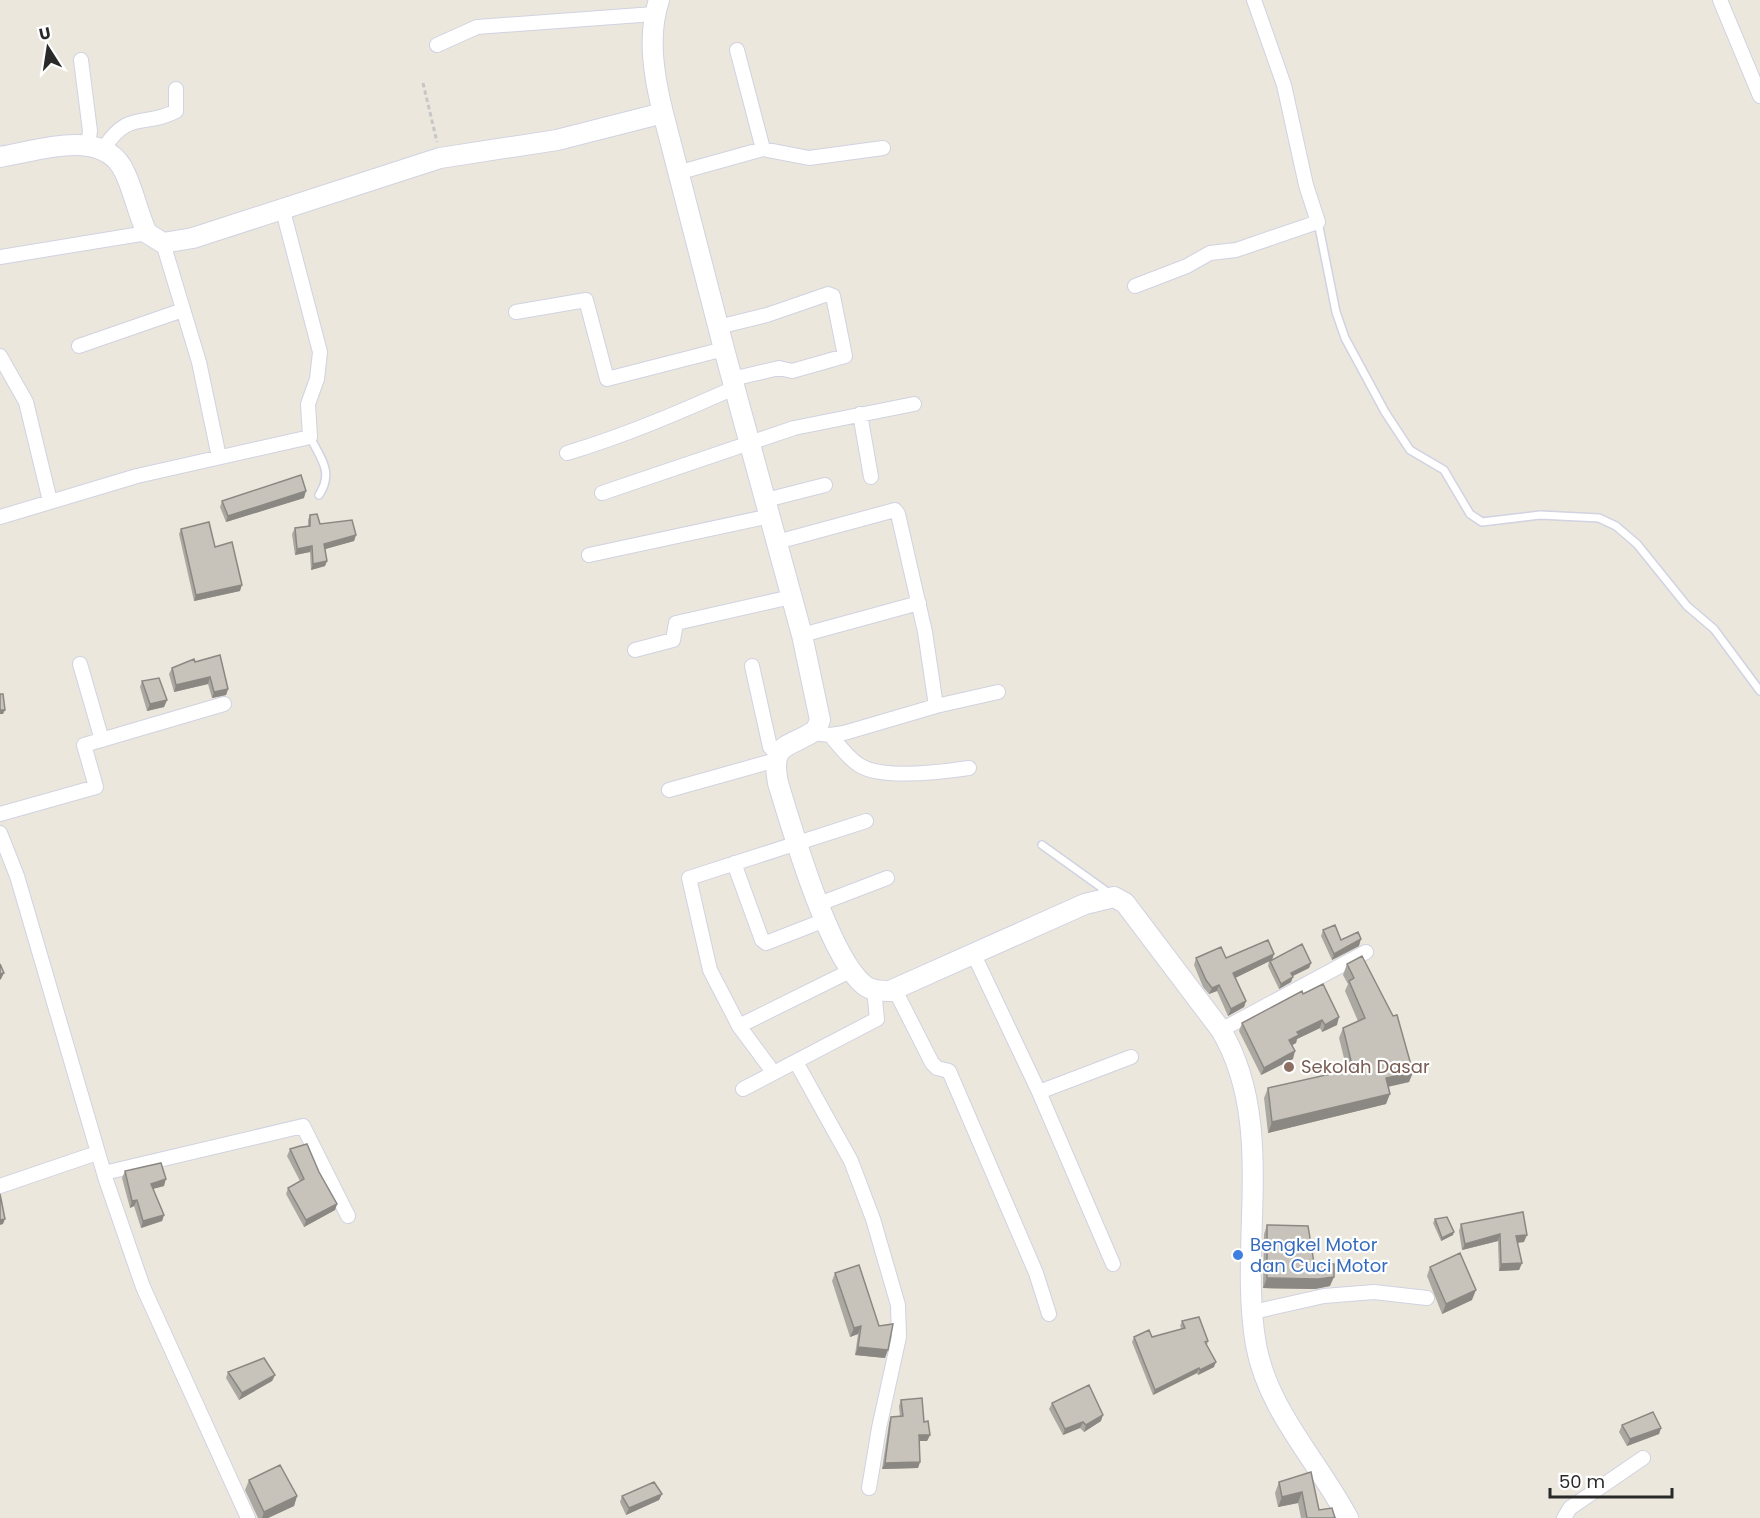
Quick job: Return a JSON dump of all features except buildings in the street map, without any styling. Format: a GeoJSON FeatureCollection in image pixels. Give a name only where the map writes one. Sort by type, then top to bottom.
{"type":"FeatureCollection","features":[{"type":"Feature","properties":{"kind":"street"},"geometry":{"type":"LineString","coordinates":[[1135,286],[1187,266],[1210,253],[1236,250],[1316,223],[1284,85],[1254,0]]}},
{"type":"Feature","properties":{"kind":"street"},"geometry":{"type":"LineString","coordinates":[[1720,0],[1760,96]]}},
{"type":"Feature","properties":{"kind":"street"},"geometry":{"type":"LineString","coordinates":[[437,45],[477,27],[656,7],[655,80],[723,349],[802,635],[821,734],[859,766],[879,771],[924,775],[969,768]]}},
{"type":"Feature","properties":{"kind":"street"},"geometry":{"type":"LineString","coordinates":[[736,50],[763,149]]}},
{"type":"Feature","properties":{"kind":"street"},"geometry":{"type":"LineString","coordinates":[[81,60],[90,131],[96,147]]}},
{"type":"Feature","properties":{"kind":"street"},"geometry":{"type":"LineString","coordinates":[[96,147],[125,125],[175,111],[176,89]]}},
{"type":"Feature","properties":{"kind":"street"},"geometry":{"type":"LineString","coordinates":[[0,257],[155,238],[193,238],[282,207],[440,158],[557,140],[663,113]]}},
{"type":"Feature","properties":{"kind":"street"},"geometry":{"type":"LineString","coordinates":[[0,158],[96,147],[113,154],[125,173],[155,238],[183,310],[199,362],[219,457]]}},
{"type":"Feature","properties":{"kind":"street"},"geometry":{"type":"LineString","coordinates":[[677,173],[763,149],[809,158],[883,148]]}},
{"type":"Feature","properties":{"kind":"street"},"geometry":{"type":"LineString","coordinates":[[0,517],[137,476],[310,437],[308,404],[317,379],[320,352],[282,207]]}},
{"type":"Feature","properties":{"kind":"street"},"geometry":{"type":"LineString","coordinates":[[567,453],[613,439],[625,432],[679,412],[733,384],[779,368],[792,371],[845,356],[833,296],[828,294],[767,315],[718,327]]}},
{"type":"Feature","properties":{"kind":"street"},"geometry":{"type":"LineString","coordinates":[[516,312],[586,300],[607,379],[723,349]]}},
{"type":"Feature","properties":{"kind":"street"},"geometry":{"type":"LineString","coordinates":[[79,346],[183,310]]}},
{"type":"Feature","properties":{"kind":"street"},"geometry":{"type":"LineString","coordinates":[[0,356],[26,402],[50,501]]}},
{"type":"Feature","properties":{"kind":"street"},"geometry":{"type":"LineString","coordinates":[[603,493],[794,428],[914,404]]}},
{"type":"Feature","properties":{"kind":"street"},"geometry":{"type":"LineString","coordinates":[[860,414],[871,477]]}},
{"type":"Feature","properties":{"kind":"street"},"geometry":{"type":"LineString","coordinates":[[589,555],[768,508],[825,485]]}},
{"type":"Feature","properties":{"kind":"street"},"geometry":{"type":"LineString","coordinates":[[777,542],[895,510],[898,514],[919,603],[936,706]]}},
{"type":"Feature","properties":{"kind":"street"},"geometry":{"type":"LineString","coordinates":[[635,650],[674,640],[676,623],[791,597]]}},
{"type":"Feature","properties":{"kind":"street"},"geometry":{"type":"LineString","coordinates":[[802,635],[919,603]]}},
{"type":"Feature","properties":{"kind":"street"},"geometry":{"type":"LineString","coordinates":[[80,664],[102,740]]}},
{"type":"Feature","properties":{"kind":"street"},"geometry":{"type":"LineString","coordinates":[[752,666],[770,747],[776,757],[778,783],[797,844],[822,912],[852,970],[862,983],[874,990],[895,990],[1085,904],[1114,897],[1125,903],[1221,1030],[1239,1066],[1249,1118],[1254,1178],[1251,1235],[1256,1347],[1269,1386],[1284,1417],[1348,1518]]}},
{"type":"Feature","properties":{"kind":"street"},"geometry":{"type":"LineString","coordinates":[[669,790],[776,757],[784,745],[998,692]]}},
{"type":"Feature","properties":{"kind":"street"},"geometry":{"type":"LineString","coordinates":[[0,814],[96,787],[84,745],[224,704]]}},
{"type":"Feature","properties":{"kind":"street"},"geometry":{"type":"LineString","coordinates":[[773,1072],[739,1026],[710,970],[689,878],[866,822]]}},
{"type":"Feature","properties":{"kind":"street"},"geometry":{"type":"LineString","coordinates":[[0,833],[17,876],[97,1153],[148,1302],[248,1518]]}},
{"type":"Feature","properties":{"kind":"street"},"geometry":{"type":"LineString","coordinates":[[734,863],[762,940],[766,943],[887,878]]}},
{"type":"Feature","properties":{"kind":"street"},"geometry":{"type":"LineString","coordinates":[[1221,1030],[1366,952]]}},
{"type":"Feature","properties":{"kind":"street"},"geometry":{"type":"LineString","coordinates":[[974,955],[1039,1092],[1113,1264]]}},
{"type":"Feature","properties":{"kind":"street"},"geometry":{"type":"LineString","coordinates":[[739,1026],[852,970]]}},
{"type":"Feature","properties":{"kind":"street"},"geometry":{"type":"LineString","coordinates":[[743,1089],[877,1019],[874,990]]}},
{"type":"Feature","properties":{"kind":"street"},"geometry":{"type":"LineString","coordinates":[[895,990],[932,1063],[937,1068],[950,1071],[1036,1273],[1049,1314]]}},
{"type":"Feature","properties":{"kind":"street"},"geometry":{"type":"LineString","coordinates":[[1039,1092],[1131,1057]]}},
{"type":"Feature","properties":{"kind":"street"},"geometry":{"type":"LineString","coordinates":[[796,1062],[851,1161],[873,1219],[898,1305],[899,1337],[879,1428],[869,1488]]}},
{"type":"Feature","properties":{"kind":"street"},"geometry":{"type":"LineString","coordinates":[[104,1173],[303,1126],[348,1216]]}},
{"type":"Feature","properties":{"kind":"street"},"geometry":{"type":"LineString","coordinates":[[0,1186],[97,1153]]}},
{"type":"Feature","properties":{"kind":"street"},"geometry":{"type":"LineString","coordinates":[[1253,1312],[1324,1296],[1374,1292],[1427,1298]]}},
{"type":"Feature","properties":{"kind":"street"},"geometry":{"type":"LineString","coordinates":[[1564,1518],[1570,1508],[1643,1458]]}},
{"type":"Feature","properties":{"kind":"lane"},"geometry":{"type":"LineString","coordinates":[[1316,223],[1336,312],[1345,338],[1385,412],[1410,450],[1444,470],[1470,514],[1482,522],[1540,515],[1599,518],[1616,526],[1636,544],[1687,606],[1714,629],[1760,691]]}},
{"type":"Feature","properties":{"kind":"lane"},"geometry":{"type":"LineString","coordinates":[[310,437],[327,475],[326,484],[319,495]]}},
{"type":"Feature","properties":{"kind":"lane"},"geometry":{"type":"LineString","coordinates":[[1042,845],[1114,897]]}},
{"type":"Feature","properties":{"kind":"path"},"geometry":{"type":"LineString","coordinates":[[423,82],[440,158]]}},
{"type":"Feature","properties":{"kind":"place","name":"Sekolah Dasar"},"geometry":{"type":"Point","coordinates":[1289,1067]}},
{"type":"Feature","properties":{"kind":"place","name":"Bengkel Motor dan Cuci Motor"},"geometry":{"type":"Point","coordinates":[1238,1255]}}]}
